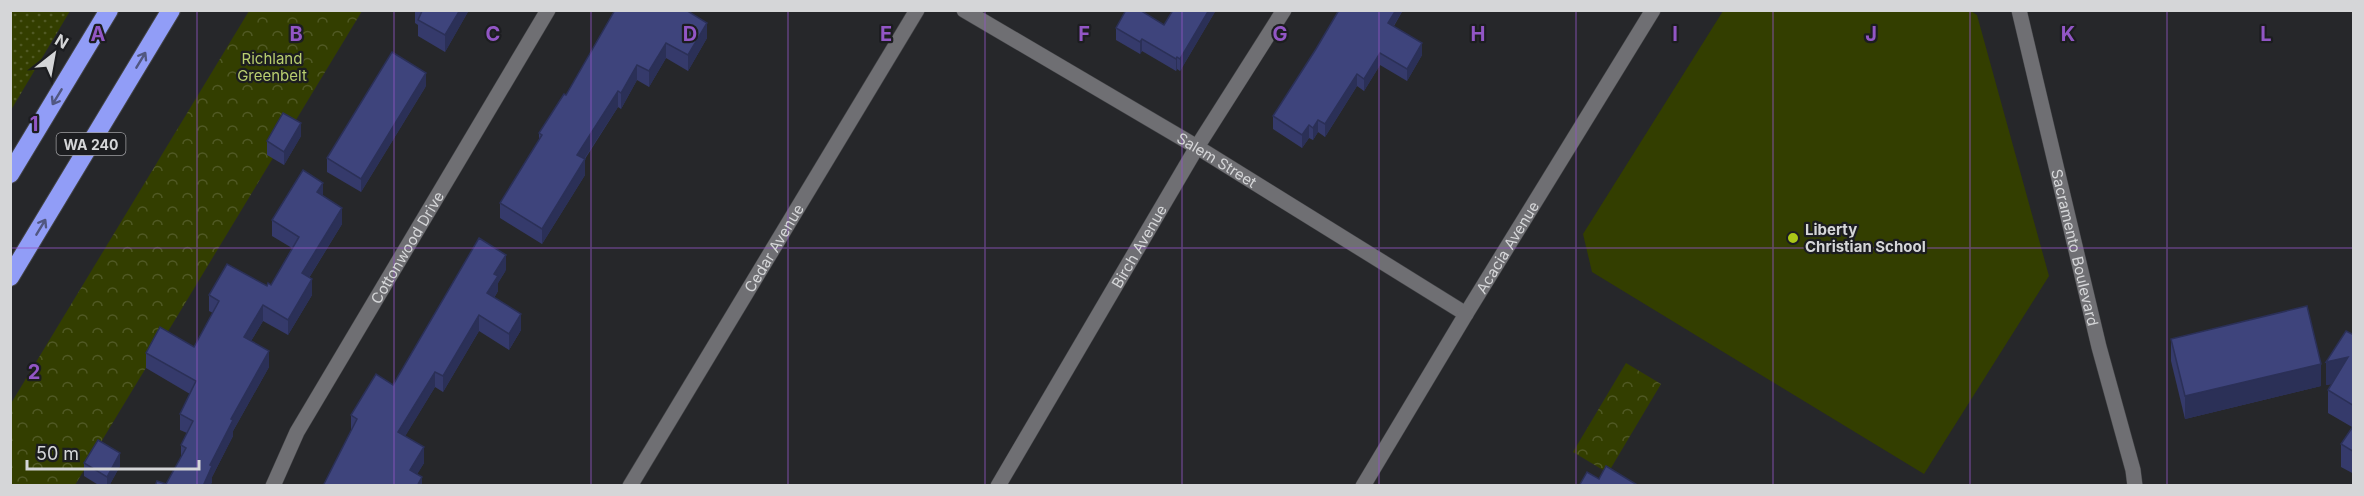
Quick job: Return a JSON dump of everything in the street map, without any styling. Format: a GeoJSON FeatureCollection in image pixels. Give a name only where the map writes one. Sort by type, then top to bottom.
{"type":"FeatureCollection","features":[{"type":"Feature","properties":{"kind":"highway","name":"WA 240"},"geometry":{"type":"LineString","coordinates":[[10,174],[109,10]]}},
{"type":"Feature","properties":{"kind":"highway","name":"WA 240"},"geometry":{"type":"LineString","coordinates":[[10,277],[171,10]]}},
{"type":"Feature","properties":{"kind":"street","name":"Cottonwood Drive"},"geometry":{"type":"LineString","coordinates":[[273,486],[297,432],[548,10]]}},
{"type":"Feature","properties":{"kind":"street","name":"Cedar Avenue"},"geometry":{"type":"LineString","coordinates":[[630,486],[917,10]]}},
{"type":"Feature","properties":{"kind":"street","name":"Salem Street"},"geometry":{"type":"LineString","coordinates":[[964,10],[1197,147],[1466,314]]}},
{"type":"Feature","properties":{"kind":"street","name":"Birch Avenue"},"geometry":{"type":"LineString","coordinates":[[998,486],[1197,147],[1284,10]]}},
{"type":"Feature","properties":{"kind":"street","name":"Acacia Avenue"},"geometry":{"type":"LineString","coordinates":[[1363,486],[1653,10]]}},
{"type":"Feature","properties":{"kind":"street","name":"Sacramento Boulevard"},"geometry":{"type":"LineString","coordinates":[[2019,10],[2099,347],[2133,470],[2135,486]]}},
{"type":"Feature","properties":{"kind":"green space"},"geometry":{"type":"Polygon","coordinates":[[[1969,10],[1977,15],[2049,276],[1924,474],[1592,272],[1583,234],[1723,11],[1969,10]]]}},
{"type":"Feature","properties":{"kind":"green space"},"geometry":{"type":"Polygon","coordinates":[[[10,11],[70,11],[11,110],[10,11]]]}},
{"type":"Feature","properties":{"kind":"green space","name":"Richland Greenbelt"},"geometry":{"type":"Polygon","coordinates":[[[249,11],[362,11],[75,485],[11,485],[10,405],[249,11]]]}},
{"type":"Feature","properties":{"kind":"green space"},"geometry":{"type":"Polygon","coordinates":[[[1626,363],[1661,384],[1608,473],[1573,452],[1626,363]]]}},
{"type":"Feature","properties":{"kind":"building"},"geometry":{"type":"Polygon","coordinates":[[[422,10],[460,10],[445,35],[418,20],[422,10]]]}},
{"type":"Feature","properties":{"kind":"building"},"geometry":{"type":"Polygon","coordinates":[[[615,10],[686,10],[707,23],[688,55],[666,43],[649,71],[637,65],[621,93],[618,91],[577,155],[585,159],[542,229],[500,203],[542,135],[539,133],[564,94],[566,95],[615,10]]]}},
{"type":"Feature","properties":{"kind":"building"},"geometry":{"type":"Polygon","coordinates":[[[1126,10],[1140,10],[1164,25],[1173,10],[1209,10],[1180,59],[1177,57],[1176,59],[1142,39],[1140,42],[1116,28],[1126,10]]]}},
{"type":"Feature","properties":{"kind":"building"},"geometry":{"type":"Polygon","coordinates":[[[1339,10],[1396,10],[1388,23],[1422,43],[1407,69],[1380,53],[1364,79],[1357,74],[1325,124],[1318,120],[1313,128],[1309,125],[1302,135],[1273,116],[1339,10]]]}},
{"type":"Feature","properties":{"kind":"building"},"geometry":{"type":"Polygon","coordinates":[[[392,52],[426,73],[361,179],[327,158],[392,52]]]}},
{"type":"Feature","properties":{"kind":"building"},"geometry":{"type":"Polygon","coordinates":[[[283,113],[301,123],[284,152],[267,141],[283,113]]]}},
{"type":"Feature","properties":{"kind":"building"},"geometry":{"type":"Polygon","coordinates":[[[303,170],[323,183],[317,192],[342,208],[302,273],[312,279],[288,320],[263,305],[244,337],[269,351],[231,419],[233,420],[210,465],[212,466],[203,486],[155,486],[157,481],[166,484],[186,448],[181,445],[193,421],[180,414],[196,381],[146,353],[160,327],[194,347],[219,301],[209,295],[227,264],[267,286],[268,283],[271,285],[299,237],[272,220],[303,170]]]}},
{"type":"Feature","properties":{"kind":"building"},"geometry":{"type":"Polygon","coordinates":[[[479,238],[506,255],[494,274],[498,276],[487,293],[521,314],[509,334],[479,315],[443,376],[435,372],[398,432],[424,447],[410,470],[422,477],[417,486],[323,486],[357,419],[351,415],[376,374],[393,385],[479,238]]]}},
{"type":"Feature","properties":{"kind":"building"},"geometry":{"type":"Polygon","coordinates":[[[2307,306],[2321,364],[2185,396],[2171,339],[2307,306]]]}},
{"type":"Feature","properties":{"kind":"building"},"geometry":{"type":"Polygon","coordinates":[[[2346,331],[2354,335],[2354,406],[2328,390],[2348,357],[2326,362],[2346,331]]]}},
{"type":"Feature","properties":{"kind":"building"},"geometry":{"type":"Polygon","coordinates":[[[2354,425],[2354,452],[2341,444],[2354,425]]]}},
{"type":"Feature","properties":{"kind":"building"},"geometry":{"type":"Polygon","coordinates":[[[98,440],[120,453],[107,477],[84,463],[98,440]]]}},
{"type":"Feature","properties":{"kind":"building"},"geometry":{"type":"Polygon","coordinates":[[[1606,466],[1639,486],[1579,486],[1587,472],[1599,479],[1606,466]]]}},
{"type":"Feature","properties":{"kind":"place","name":"Liberty Christian School"},"geometry":{"type":"Point","coordinates":[1793,238]}}]}
